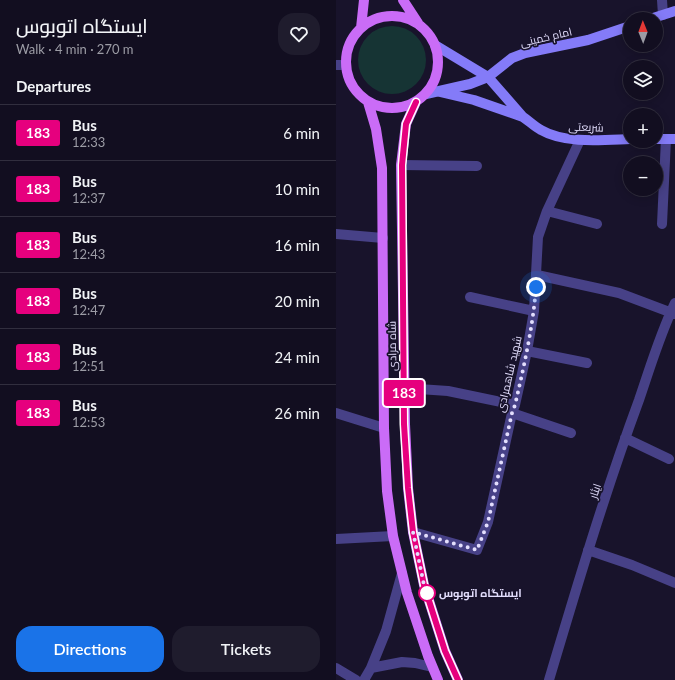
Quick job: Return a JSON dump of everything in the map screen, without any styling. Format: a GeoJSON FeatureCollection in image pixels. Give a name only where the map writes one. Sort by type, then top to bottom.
{"type":"FeatureCollection","features":[{"type":"Feature","properties":{"kind":"main road"},"geometry":{"type":"LineString","coordinates":[[361,28],[364,0]]}},
{"type":"Feature","properties":{"kind":"main road"},"geometry":{"type":"LineString","coordinates":[[403,0],[419,25]]}},
{"type":"Feature","properties":{"kind":"main road"},"geometry":{"type":"LineString","coordinates":[[663,15],[675,11]]}},
{"type":"Feature","properties":{"kind":"main road"},"geometry":{"type":"LineString","coordinates":[[396,16],[408,19],[419,25],[426,30],[435,45],[438,59],[437,74],[431,88],[416,102],[405,107],[392,109],[379,107],[368,102],[357,92],[341,65],[352,39],[361,28],[371,21],[383,17],[396,16]]}},
{"type":"Feature","properties":{"kind":"main road","name":"امام خمینی"},"geometry":{"type":"LineString","coordinates":[[426,94],[470,84],[488,77],[502,65],[519,55],[588,40],[623,28]]}},
{"type":"Feature","properties":{"kind":"main road"},"geometry":{"type":"LineString","coordinates":[[435,45],[488,77],[523,117]]}},
{"type":"Feature","properties":{"kind":"main road"},"geometry":{"type":"LineString","coordinates":[[438,91],[474,100],[523,117]]}},
{"type":"Feature","properties":{"kind":"main road","name":"شاه مرادی"},"geometry":{"type":"LineString","coordinates":[[368,102],[376,129],[382,168],[384,428],[388,491],[393,536],[402,573],[423,642],[438,680]]}},
{"type":"Feature","properties":{"kind":"main road","name":"شاه مرادی"},"geometry":{"type":"LineString","coordinates":[[416,102],[406,124],[402,165],[404,424],[408,488],[413,532],[424,585],[445,651],[458,680]]}},
{"type":"Feature","properties":{"kind":"main road","name":"شریعتی"},"geometry":{"type":"LineString","coordinates":[[523,117],[541,130],[563,138],[580,140],[623,139]]}},
{"type":"Feature","properties":{"kind":"street"},"geometry":{"type":"LineString","coordinates":[[662,0],[663,12]]}},
{"type":"Feature","properties":{"kind":"street"},"geometry":{"type":"LineString","coordinates":[[662,224],[666,139]]}},
{"type":"Feature","properties":{"kind":"street","name":"شهید شاهمرادی"},"geometry":{"type":"LineString","coordinates":[[413,532],[477,550],[488,522],[528,351],[534,311],[538,237],[546,211],[580,140]]}},
{"type":"Feature","properties":{"kind":"street"},"geometry":{"type":"LineString","coordinates":[[402,165],[476,166]]}},
{"type":"Feature","properties":{"kind":"street"},"geometry":{"type":"LineString","coordinates":[[546,211],[597,224]]}},
{"type":"Feature","properties":{"kind":"street"},"geometry":{"type":"LineString","coordinates":[[336,234],[383,238]]}},
{"type":"Feature","properties":{"kind":"street"},"geometry":{"type":"LineString","coordinates":[[537,275],[619,293],[674,310]]}},
{"type":"Feature","properties":{"kind":"street"},"geometry":{"type":"LineString","coordinates":[[470,297],[534,311]]}},
{"type":"Feature","properties":{"kind":"street","name":"ایثار"},"geometry":{"type":"LineString","coordinates":[[549,680],[588,550],[625,438],[674,310]]}},
{"type":"Feature","properties":{"kind":"street"},"geometry":{"type":"LineString","coordinates":[[528,351],[587,363]]}},
{"type":"Feature","properties":{"kind":"street"},"geometry":{"type":"LineString","coordinates":[[404,388],[448,391],[514,409],[571,432]]}},
{"type":"Feature","properties":{"kind":"street"},"geometry":{"type":"LineString","coordinates":[[336,413],[384,428]]}},
{"type":"Feature","properties":{"kind":"street"},"geometry":{"type":"LineString","coordinates":[[625,438],[669,459]]}},
{"type":"Feature","properties":{"kind":"street"},"geometry":{"type":"LineString","coordinates":[[336,540],[393,536]]}},
{"type":"Feature","properties":{"kind":"street"},"geometry":{"type":"LineString","coordinates":[[588,550],[632,565],[675,583]]}},
{"type":"Feature","properties":{"kind":"street"},"geometry":{"type":"LineString","coordinates":[[364,680],[371,668],[386,631],[402,573]]}},
{"type":"Feature","properties":{"kind":"street"},"geometry":{"type":"LineString","coordinates":[[371,668],[402,662],[432,667]]}},
{"type":"Feature","properties":{"kind":"street"},"geometry":{"type":"LineString","coordinates":[[336,668],[356,680]]}},
{"type":"Feature","properties":{"kind":"green space"},"geometry":{"type":"Polygon","coordinates":[[[392,26],[405,29],[416,36],[423,47],[426,60],[423,73],[416,84],[405,91],[392,94],[379,91],[368,84],[361,73],[358,60],[361,47],[368,36],[379,29],[392,26]]]}},
{"type":"Feature","properties":{"kind":"bus line","name":"183"},"geometry":{"type":"LineString","coordinates":[[416,102],[406,124],[402,165],[404,424],[408,488],[413,532],[424,585],[445,651],[458,680]]}},
{"type":"Feature","properties":{"kind":"place","name":"ایستگاه اتوبوس"},"geometry":{"type":"Point","coordinates":[427,593]}},
{"type":"Feature","properties":{"kind":"route"},"geometry":{"type":"LineString","coordinates":[[427,593],[428,598],[413,532],[477,550],[488,522],[512,413],[528,351],[536,287]]}}]}
